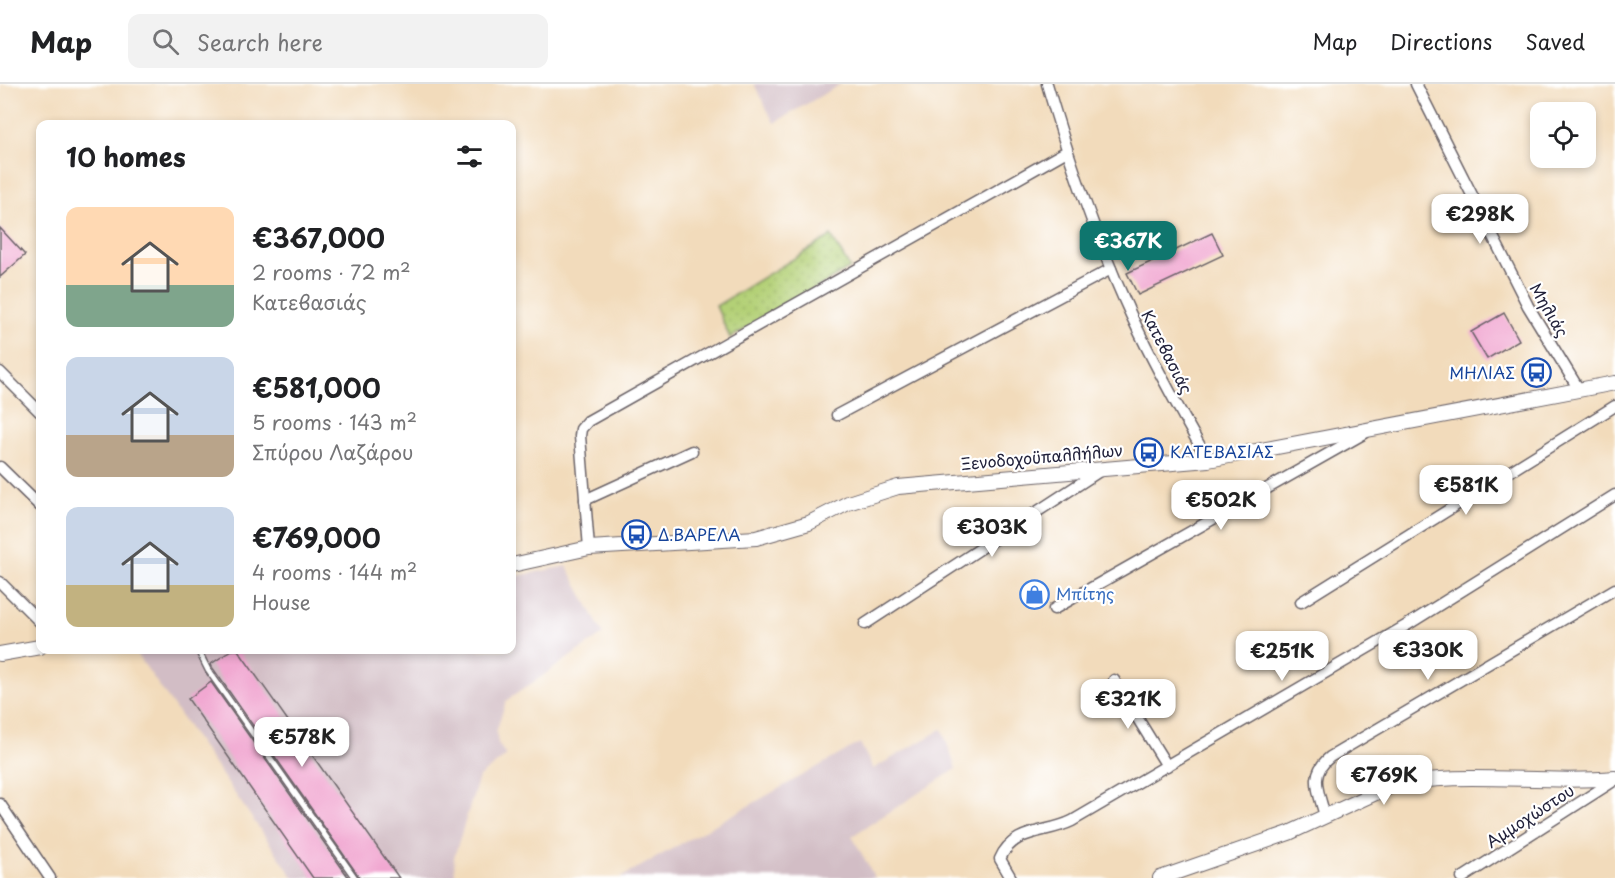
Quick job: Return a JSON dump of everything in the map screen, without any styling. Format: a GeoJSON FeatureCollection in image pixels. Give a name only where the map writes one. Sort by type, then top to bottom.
{"type":"FeatureCollection","features":[{"type":"Feature","properties":{"kind":"street","name":"Κατεβασιάς"},"geometry":{"type":"LineString","coordinates":[[1047,84],[1067,151],[1111,269],[1132,318],[1208,460]]}},
{"type":"Feature","properties":{"kind":"street","name":"Μηλιάς"},"geometry":{"type":"LineString","coordinates":[[1416,84],[1528,306],[1578,388]]}},
{"type":"Feature","properties":{"kind":"street"},"geometry":{"type":"LineString","coordinates":[[589,548],[580,436],[581,429],[588,421],[1067,151]]}},
{"type":"Feature","properties":{"kind":"street"},"geometry":{"type":"LineString","coordinates":[[837,415],[1111,269]]}},
{"type":"Feature","properties":{"kind":"street"},"geometry":{"type":"LineString","coordinates":[[0,372],[36,408]]}},
{"type":"Feature","properties":{"kind":"street","name":"Ξενοδοχοϋπαλλήλων"},"geometry":{"type":"LineString","coordinates":[[516,564],[589,548],[756,538],[809,523],[849,503],[898,487],[1208,460],[1578,388],[1615,383]]}},
{"type":"Feature","properties":{"kind":"street"},"geometry":{"type":"LineString","coordinates":[[1301,602],[1615,406]]}},
{"type":"Feature","properties":{"kind":"street"},"geometry":{"type":"LineString","coordinates":[[1054,609],[1373,428]]}},
{"type":"Feature","properties":{"kind":"street"},"geometry":{"type":"LineString","coordinates":[[585,500],[692,451]]}},
{"type":"Feature","properties":{"kind":"street"},"geometry":{"type":"LineString","coordinates":[[0,467],[36,502]]}},
{"type":"Feature","properties":{"kind":"street"},"geometry":{"type":"LineString","coordinates":[[865,624],[1104,468]]}},
{"type":"Feature","properties":{"kind":"street"},"geometry":{"type":"LineString","coordinates":[[1011,878],[1000,860],[1004,851],[1023,835],[1059,827],[1167,766],[1407,626],[1615,495]]}},
{"type":"Feature","properties":{"kind":"street"},"geometry":{"type":"LineString","coordinates":[[0,582],[36,618]]}},
{"type":"Feature","properties":{"kind":"street"},"geometry":{"type":"LineString","coordinates":[[1325,816],[1316,778],[1321,764],[1615,589]]}},
{"type":"Feature","properties":{"kind":"street"},"geometry":{"type":"LineString","coordinates":[[0,654],[36,648]]}},
{"type":"Feature","properties":{"kind":"street"},"geometry":{"type":"LineString","coordinates":[[1114,680],[1167,766]]}},
{"type":"Feature","properties":{"kind":"street"},"geometry":{"type":"LineString","coordinates":[[1160,878],[1289,833],[1392,786],[1407,782],[1476,779],[1566,781],[1615,779]]}},
{"type":"Feature","properties":{"kind":"street","name":"Αμμοχώστου"},"geometry":{"type":"LineString","coordinates":[[1462,878],[1615,779]]}},
{"type":"Feature","properties":{"kind":"street"},"geometry":{"type":"LineString","coordinates":[[0,804],[50,878]]}},
{"type":"Feature","properties":{"kind":"lane"},"geometry":{"type":"LineString","coordinates":[[200,654],[208,670],[355,878]]}},
{"type":"Feature","properties":{"kind":"shaded area"},"geometry":{"type":"Polygon","coordinates":[[[754,84],[841,84],[774,123],[754,84]]]}},
{"type":"Feature","properties":{"kind":"shaded area"},"geometry":{"type":"Polygon","coordinates":[[[567,566],[603,634],[506,701],[496,732],[498,743],[506,756],[479,777],[454,857],[455,878],[294,878],[137,654],[516,654],[516,576],[567,566]]]}},
{"type":"Feature","properties":{"kind":"shaded area"},"geometry":{"type":"Polygon","coordinates":[[[942,729],[956,769],[852,836],[875,878],[620,878],[860,743],[873,769],[942,729]]]}},
{"type":"Feature","properties":{"kind":"green space"},"geometry":{"type":"Polygon","coordinates":[[[831,236],[850,268],[730,338],[716,306],[831,236]]]}},
{"type":"Feature","properties":{"kind":"building"},"geometry":{"type":"Polygon","coordinates":[[[0,228],[25,255],[0,277],[0,228]]]}},
{"type":"Feature","properties":{"kind":"building"},"geometry":{"type":"Polygon","coordinates":[[[1212,233],[1223,255],[1138,295],[1127,273],[1212,233]]]}},
{"type":"Feature","properties":{"kind":"building"},"geometry":{"type":"Polygon","coordinates":[[[1504,313],[1519,340],[1487,359],[1471,332],[1504,313]]]}},
{"type":"Feature","properties":{"kind":"building"},"geometry":{"type":"Polygon","coordinates":[[[226,654],[241,654],[399,878],[360,878],[211,664],[226,654]]]}},
{"type":"Feature","properties":{"kind":"building"},"geometry":{"type":"Polygon","coordinates":[[[211,682],[349,878],[313,878],[188,699],[211,682]]]}},
{"type":"Feature","properties":{"kind":"place","name":"ΜΗΛΙΑΣ"},"geometry":{"type":"Point","coordinates":[1536,373]}},
{"type":"Feature","properties":{"kind":"place","name":"ΚΑΤΕΒΑΣΙΑΣ"},"geometry":{"type":"Point","coordinates":[1149,452]}},
{"type":"Feature","properties":{"kind":"place","name":"Δ.ΒΑΡΕΛΑ"},"geometry":{"type":"Point","coordinates":[637,535]}},
{"type":"Feature","properties":{"kind":"place","name":"Μπίτης"},"geometry":{"type":"Point","coordinates":[1035,594]}}]}
